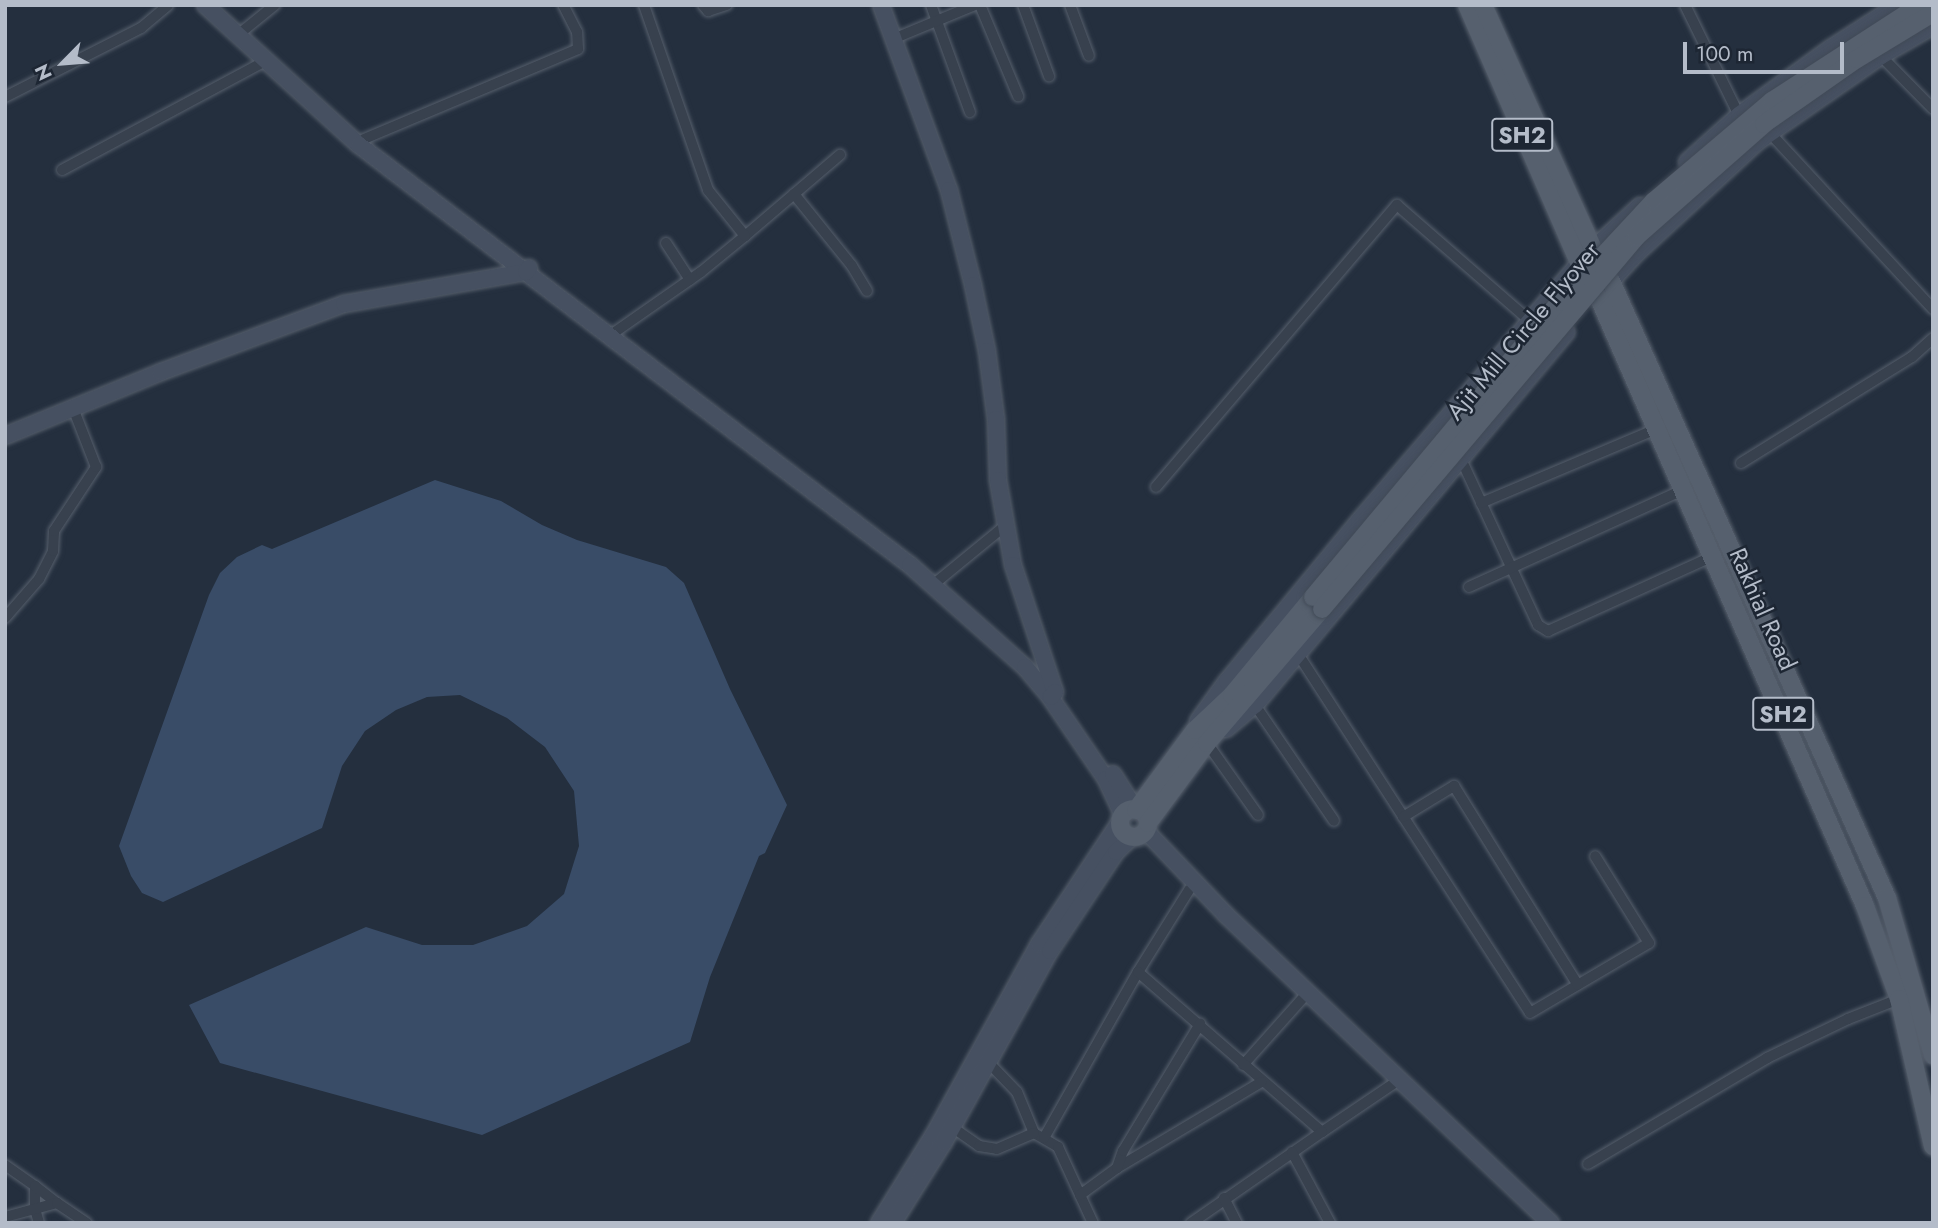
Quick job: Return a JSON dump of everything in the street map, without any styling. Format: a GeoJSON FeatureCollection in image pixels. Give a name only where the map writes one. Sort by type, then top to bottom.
{"type":"FeatureCollection","features":[{"type":"Feature","properties":{"kind":"main road","name":"SH2"},"geometry":{"type":"LineString","coordinates":[[1467,5],[1579,263]]}},
{"type":"Feature","properties":{"kind":"main road","name":"SH2"},"geometry":{"type":"LineString","coordinates":[[1483,5],[1593,249]]}},
{"type":"Feature","properties":{"kind":"main road","name":"Ajit Mill Circle Flyover"},"geometry":{"type":"LineString","coordinates":[[1317,603],[1560,302],[1654,201],[1772,101],[1920,5]]}},
{"type":"Feature","properties":{"kind":"main road","name":"Ajit Mill Circle Flyover"},"geometry":{"type":"LineString","coordinates":[[1135,824],[1201,737],[1606,268],[1636,237],[1763,124],[1857,59],[1933,13]]}},
{"type":"Feature","properties":{"kind":"main road","name":"Rakhial Road"},"geometry":{"type":"LineString","coordinates":[[1611,281],[1887,898],[1933,1055]]}},
{"type":"Feature","properties":{"kind":"main road","name":"Rakhial Road"},"geometry":{"type":"LineString","coordinates":[[1598,296],[1865,906],[1899,999],[1933,1146]]}},
{"type":"Feature","properties":{"kind":"street"},"geometry":{"type":"LineString","coordinates":[[5,97],[141,28],[168,5]]}},
{"type":"Feature","properties":{"kind":"street"},"geometry":{"type":"LineString","coordinates":[[205,5],[359,145],[615,332],[939,580],[1030,662],[1135,824],[1189,890],[1541,1223]]}},
{"type":"Feature","properties":{"kind":"street"},"geometry":{"type":"LineString","coordinates":[[217,5],[364,139],[910,565],[1053,695]]}},
{"type":"Feature","properties":{"kind":"street"},"geometry":{"type":"LineString","coordinates":[[244,30],[275,5]]}},
{"type":"Feature","properties":{"kind":"street"},"geometry":{"type":"LineString","coordinates":[[364,139],[578,50],[577,32],[563,5]]}},
{"type":"Feature","properties":{"kind":"street"},"geometry":{"type":"LineString","coordinates":[[644,5],[708,190],[744,236]]}},
{"type":"Feature","properties":{"kind":"street"},"geometry":{"type":"LineString","coordinates":[[703,5],[708,11],[727,5]]}},
{"type":"Feature","properties":{"kind":"street"},"geometry":{"type":"LineString","coordinates":[[881,5],[949,190],[973,285],[987,351],[996,419],[998,480],[1013,565],[1053,695]]}},
{"type":"Feature","properties":{"kind":"street"},"geometry":{"type":"LineString","coordinates":[[931,5],[970,112]]}},
{"type":"Feature","properties":{"kind":"street"},"geometry":{"type":"LineString","coordinates":[[893,39],[978,5],[1018,96]]}},
{"type":"Feature","properties":{"kind":"street"},"geometry":{"type":"LineString","coordinates":[[1023,5],[1049,76]]}},
{"type":"Feature","properties":{"kind":"street"},"geometry":{"type":"LineString","coordinates":[[1070,5],[1089,56]]}},
{"type":"Feature","properties":{"kind":"street"},"geometry":{"type":"LineString","coordinates":[[1685,5],[1739,115]]}},
{"type":"Feature","properties":{"kind":"street"},"geometry":{"type":"LineString","coordinates":[[1258,815],[1201,737],[1199,717],[1227,681],[1528,320],[1579,263],[1739,115],[1831,48],[1898,5]]}},
{"type":"Feature","properties":{"kind":"street"},"geometry":{"type":"LineString","coordinates":[[1201,737],[1255,705],[1598,296],[1638,252],[1770,133],[1881,56],[1933,26]]}},
{"type":"Feature","properties":{"kind":"street"},"geometry":{"type":"LineString","coordinates":[[1881,56],[1933,109]]}},
{"type":"Feature","properties":{"kind":"street"},"geometry":{"type":"LineString","coordinates":[[62,170],[265,61]]}},
{"type":"Feature","properties":{"kind":"street"},"geometry":{"type":"LineString","coordinates":[[1770,133],[1933,309]]}},
{"type":"Feature","properties":{"kind":"street"},"geometry":{"type":"LineString","coordinates":[[615,332],[690,279],[840,155]]}},
{"type":"Feature","properties":{"kind":"street"},"geometry":{"type":"LineString","coordinates":[[794,194],[852,266],[867,291]]}},
{"type":"Feature","properties":{"kind":"street"},"geometry":{"type":"LineString","coordinates":[[1156,487],[1397,205],[1528,320]]}},
{"type":"Feature","properties":{"kind":"street"},"geometry":{"type":"LineString","coordinates":[[666,243],[690,279]]}},
{"type":"Feature","properties":{"kind":"street"},"geometry":{"type":"LineString","coordinates":[[1593,249],[1611,281]]}},
{"type":"Feature","properties":{"kind":"street"},"geometry":{"type":"LineString","coordinates":[[1579,263],[1598,296]]}},
{"type":"Feature","properties":{"kind":"street"},"geometry":{"type":"LineString","coordinates":[[5,436],[344,304],[528,269]]}},
{"type":"Feature","properties":{"kind":"street"},"geometry":{"type":"LineString","coordinates":[[1741,463],[1912,357],[1933,338]]}},
{"type":"Feature","properties":{"kind":"street"},"geometry":{"type":"LineString","coordinates":[[5,618],[39,579],[53,551],[54,531],[96,467],[73,408]]}},
{"type":"Feature","properties":{"kind":"street"},"geometry":{"type":"LineString","coordinates":[[1481,503],[1656,429]]}},
{"type":"Feature","properties":{"kind":"street"},"geometry":{"type":"LineString","coordinates":[[1461,459],[1538,625],[1548,631],[1713,556]]}},
{"type":"Feature","properties":{"kind":"street"},"geometry":{"type":"LineString","coordinates":[[1469,587],[1683,491]]}},
{"type":"Feature","properties":{"kind":"street"},"geometry":{"type":"LineString","coordinates":[[939,580],[1006,524]]}},
{"type":"Feature","properties":{"kind":"street"},"geometry":{"type":"LineString","coordinates":[[1298,654],[1530,1013],[1649,943],[1595,856]]}},
{"type":"Feature","properties":{"kind":"street"},"geometry":{"type":"LineString","coordinates":[[1255,705],[1334,821]]}},
{"type":"Feature","properties":{"kind":"street"},"geometry":{"type":"LineString","coordinates":[[1404,817],[1454,786],[1578,985]]}},
{"type":"Feature","properties":{"kind":"street"},"geometry":{"type":"LineString","coordinates":[[893,1223],[952,1127],[1050,951],[1135,824]]}},
{"type":"Feature","properties":{"kind":"street"},"geometry":{"type":"LineString","coordinates":[[879,1223],[933,1136],[1040,944],[1135,824]]}},
{"type":"Feature","properties":{"kind":"street"},"geometry":{"type":"LineString","coordinates":[[1135,824],[1246,934],[1551,1223]]}},
{"type":"Feature","properties":{"kind":"street"},"geometry":{"type":"LineString","coordinates":[[952,1127],[979,1146],[997,1149],[1039,1135],[1189,890]]}},
{"type":"Feature","properties":{"kind":"street"},"geometry":{"type":"LineString","coordinates":[[1138,972],[1200,1024],[1261,1082],[1322,1132]]}},
{"type":"Feature","properties":{"kind":"street"},"geometry":{"type":"LineString","coordinates":[[1243,1065],[1302,999]]}},
{"type":"Feature","properties":{"kind":"street"},"geometry":{"type":"LineString","coordinates":[[1588,1164],[1767,1058],[1848,1019],[1899,999]]}},
{"type":"Feature","properties":{"kind":"street"},"geometry":{"type":"LineString","coordinates":[[1117,1168],[1123,1151],[1200,1024]]}},
{"type":"Feature","properties":{"kind":"street"},"geometry":{"type":"LineString","coordinates":[[988,1062],[1017,1092],[1039,1135],[1058,1147],[1093,1223]]}},
{"type":"Feature","properties":{"kind":"street"},"geometry":{"type":"LineString","coordinates":[[1080,1195],[1117,1168],[1261,1082]]}},
{"type":"Feature","properties":{"kind":"street"},"geometry":{"type":"LineString","coordinates":[[1191,1223],[1393,1084]]}},
{"type":"Feature","properties":{"kind":"street"},"geometry":{"type":"LineString","coordinates":[[1292,1152],[1330,1223]]}},
{"type":"Feature","properties":{"kind":"street"},"geometry":{"type":"LineString","coordinates":[[5,1165],[87,1223]]}},
{"type":"Feature","properties":{"kind":"street"},"geometry":{"type":"LineString","coordinates":[[35,1186],[35,1209],[39,1223]]}},
{"type":"Feature","properties":{"kind":"street"},"geometry":{"type":"LineString","coordinates":[[1224,1198],[1237,1223]]}},
{"type":"Feature","properties":{"kind":"street"},"geometry":{"type":"LineString","coordinates":[[5,1216],[57,1203]]}},
{"type":"Feature","properties":{"kind":"water"},"geometry":{"type":"Polygon","coordinates":[[[435,480],[501,501],[542,525],[577,540],[666,567],[684,583],[730,689],[787,805],[765,853],[759,856],[710,977],[690,1042],[482,1135],[220,1063],[189,1005],[366,927],[422,945],[473,945],[527,926],[564,894],[579,846],[574,791],[545,747],[507,718],[460,695],[427,697],[396,710],[365,731],[342,766],[322,828],[163,902],[142,893],[131,876],[119,846],[209,595],[220,573],[237,557],[262,545],[272,549],[435,480]]]}}]}
